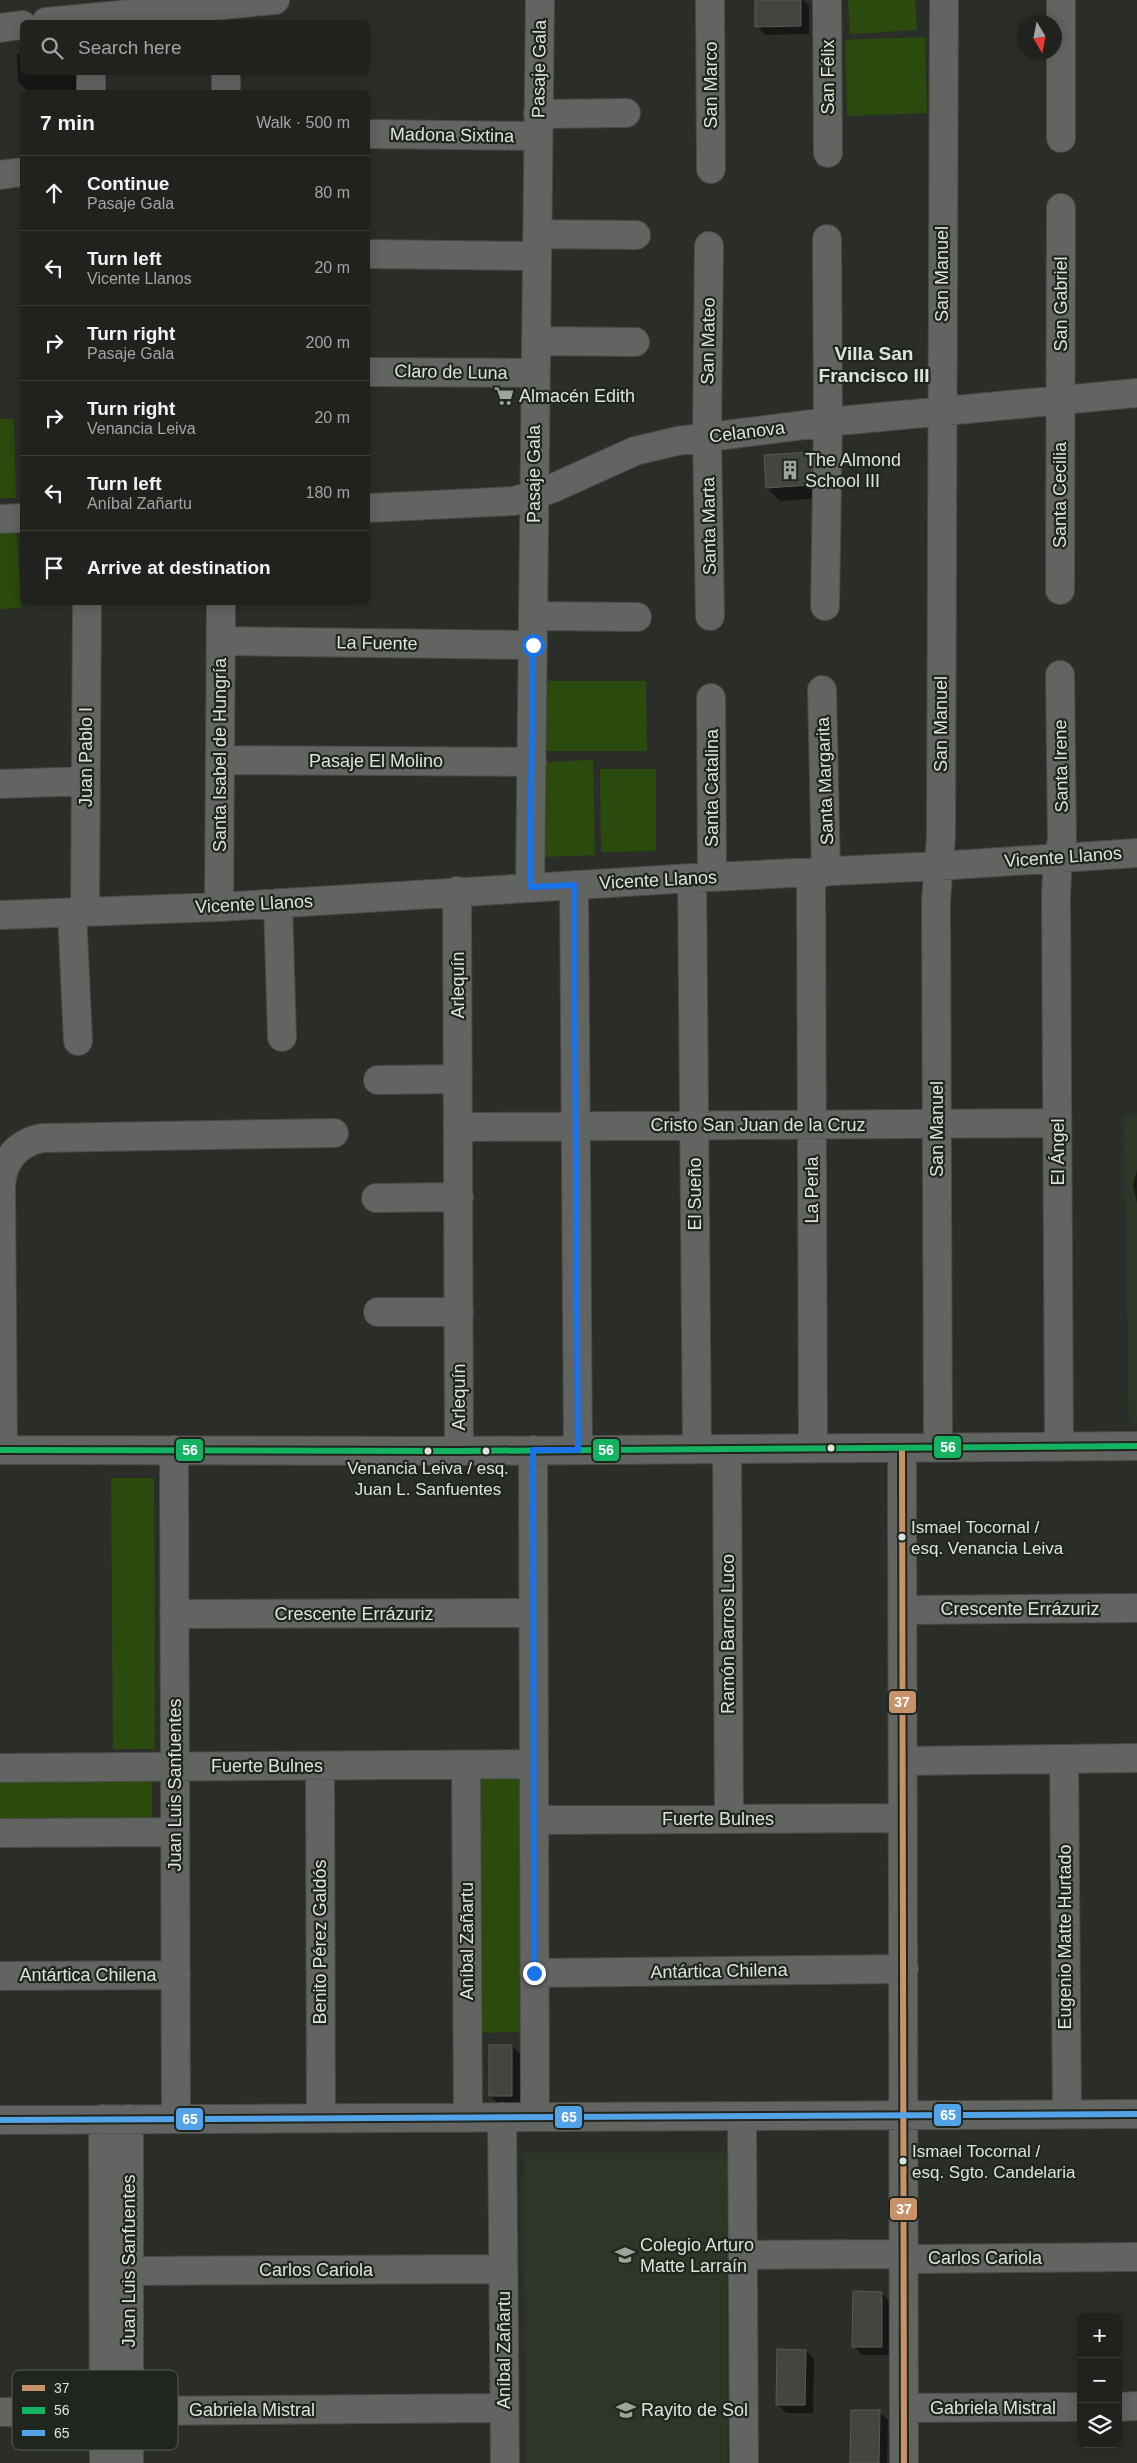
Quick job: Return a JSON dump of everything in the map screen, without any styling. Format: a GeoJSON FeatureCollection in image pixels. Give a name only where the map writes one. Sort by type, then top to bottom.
{"type":"FeatureCollection","features":[{"type":"Feature","properties":{"kind":"street","name":"Pasaje Gala"},"geometry":{"type":"LineString","coordinates":[[530,887],[540,0]]}},
{"type":"Feature","properties":{"kind":"street","name":"San Marco"},"geometry":{"type":"LineString","coordinates":[[710,0],[711,169]]}},
{"type":"Feature","properties":{"kind":"street","name":"San Félix"},"geometry":{"type":"LineString","coordinates":[[827,0],[828,153]]}},
{"type":"Feature","properties":{"kind":"street","name":"San Manuel"},"geometry":{"type":"LineString","coordinates":[[938,1448],[938,866],[941,836],[941,411],[944,0]]}},
{"type":"Feature","properties":{"kind":"street"},"geometry":{"type":"LineString","coordinates":[[1061,0],[1061,138]]}},
{"type":"Feature","properties":{"kind":"street"},"geometry":{"type":"LineString","coordinates":[[92,20],[132,6],[246,6]]}},
{"type":"Feature","properties":{"kind":"street"},"geometry":{"type":"LineString","coordinates":[[0,28],[20,25]]}},
{"type":"Feature","properties":{"kind":"street"},"geometry":{"type":"LineString","coordinates":[[91,90],[92,75]]}},
{"type":"Feature","properties":{"kind":"street"},"geometry":{"type":"LineString","coordinates":[[226,75],[226,90]]}},
{"type":"Feature","properties":{"kind":"street","name":"Madona Sixtina"},"geometry":{"type":"LineString","coordinates":[[370,134],[538,125],[626,112]]}},
{"type":"Feature","properties":{"kind":"street"},"geometry":{"type":"LineString","coordinates":[[0,175],[20,172]]}},
{"type":"Feature","properties":{"kind":"street","name":"San Gabriel"},"geometry":{"type":"LineString","coordinates":[[1061,208],[1061,400]]}},
{"type":"Feature","properties":{"kind":"street"},"geometry":{"type":"LineString","coordinates":[[370,254],[536,245],[636,235]]}},
{"type":"Feature","properties":{"kind":"street"},"geometry":{"type":"LineString","coordinates":[[825,606],[828,422],[827,239]]}},
{"type":"Feature","properties":{"kind":"street","name":"San Mateo"},"geometry":{"type":"LineString","coordinates":[[707,436],[709,246]]}},
{"type":"Feature","properties":{"kind":"street"},"geometry":{"type":"LineString","coordinates":[[536,342],[635,342]]}},
{"type":"Feature","properties":{"kind":"street","name":"Claro de Luna"},"geometry":{"type":"LineString","coordinates":[[370,372],[535,373]]}},
{"type":"Feature","properties":{"kind":"street","name":"Celanova"},"geometry":{"type":"LineString","coordinates":[[370,508],[494,504],[534,496],[648,446],[707,436],[828,422],[1137,393]]}},
{"type":"Feature","properties":{"kind":"street","name":"Santa Cecilia"},"geometry":{"type":"LineString","coordinates":[[1060,590],[1061,400]]}},
{"type":"Feature","properties":{"kind":"street","name":"Santa Marta"},"geometry":{"type":"LineString","coordinates":[[707,436],[710,616]]}},
{"type":"Feature","properties":{"kind":"street"},"geometry":{"type":"LineString","coordinates":[[0,519],[20,518]]}},
{"type":"Feature","properties":{"kind":"street","name":"Juan Pablo I"},"geometry":{"type":"LineString","coordinates":[[78,1041],[78,912],[86,781],[87,605]]}},
{"type":"Feature","properties":{"kind":"street","name":"Santa Isabel de Hungría"},"geometry":{"type":"LineString","coordinates":[[219,907],[222,605]]}},
{"type":"Feature","properties":{"kind":"street"},"geometry":{"type":"LineString","coordinates":[[533,616],[637,617]]}},
{"type":"Feature","properties":{"kind":"street","name":"La Fuente"},"geometry":{"type":"LineString","coordinates":[[221,641],[533,645]]}},
{"type":"Feature","properties":{"kind":"street","name":"Santa Irene"},"geometry":{"type":"LineString","coordinates":[[1058,857],[1062,841],[1060,675]]}},
{"type":"Feature","properties":{"kind":"street","name":"Santa Margarita"},"geometry":{"type":"LineString","coordinates":[[819,872],[822,690]]}},
{"type":"Feature","properties":{"kind":"street","name":"Santa Catalina"},"geometry":{"type":"LineString","coordinates":[[702,877],[712,698]]}},
{"type":"Feature","properties":{"kind":"street","name":"Pasaje El Molino"},"geometry":{"type":"LineString","coordinates":[[220,760],[532,762]]}},
{"type":"Feature","properties":{"kind":"street"},"geometry":{"type":"LineString","coordinates":[[0,784],[86,781]]}},
{"type":"Feature","properties":{"kind":"street","name":"Vicente Llanos"},"geometry":{"type":"LineString","coordinates":[[0,915],[219,907],[457,891],[938,866],[1137,853]]}},
{"type":"Feature","properties":{"kind":"street","name":"El Ángel"},"geometry":{"type":"LineString","coordinates":[[1058,857],[1056,895],[1059,1447]]}},
{"type":"Feature","properties":{"kind":"street","name":"La Perla"},"geometry":{"type":"LineString","coordinates":[[813,1448],[811,1125],[819,872]]}},
{"type":"Feature","properties":{"kind":"street","name":"El Sueño"},"geometry":{"type":"LineString","coordinates":[[697,1449],[694,1125],[702,877]]}},
{"type":"Feature","properties":{"kind":"street"},"geometry":{"type":"LineString","coordinates":[[574,885],[578,1450]]}},
{"type":"Feature","properties":{"kind":"street","name":"Arlequín"},"geometry":{"type":"LineString","coordinates":[[457,891],[459,1451]]}},
{"type":"Feature","properties":{"kind":"street"},"geometry":{"type":"LineString","coordinates":[[278,903],[282,1037]]}},
{"type":"Feature","properties":{"kind":"street"},"geometry":{"type":"LineString","coordinates":[[378,1080],[458,1078]]}},
{"type":"Feature","properties":{"kind":"street","name":"Cristo San Juan de la Cruz"},"geometry":{"type":"LineString","coordinates":[[458,1127],[1058,1123]]}},
{"type":"Feature","properties":{"kind":"street"},"geometry":{"type":"LineString","coordinates":[[334,1133],[42,1138],[25,1143],[17,1148],[5,1164],[1,1186],[2,1450],[459,1451],[1137,1446]]}},
{"type":"Feature","properties":{"kind":"street"},"geometry":{"type":"LineString","coordinates":[[376,1198],[459,1197]]}},
{"type":"Feature","properties":{"kind":"street"},"geometry":{"type":"LineString","coordinates":[[378,1312],[459,1312]]}},
{"type":"Feature","properties":{"kind":"street"},"geometry":{"type":"LineString","coordinates":[[902,1448],[904,2463]]}},
{"type":"Feature","properties":{"kind":"street","name":"Ramón Barros Luco"},"geometry":{"type":"LineString","coordinates":[[727,1449],[729,1819]]}},
{"type":"Feature","properties":{"kind":"street","name":"Juan Luis Sanfuentes"},"geometry":{"type":"LineString","coordinates":[[174,1450],[176,2119]]}},
{"type":"Feature","properties":{"kind":"street"},"geometry":{"type":"LineString","coordinates":[[533,1450],[534,2117]]}},
{"type":"Feature","properties":{"kind":"street","name":"Crescente Errázuriz"},"geometry":{"type":"LineString","coordinates":[[902,1610],[1137,1608]]}},
{"type":"Feature","properties":{"kind":"street","name":"Crescente Errázuriz"},"geometry":{"type":"LineString","coordinates":[[174,1614],[533,1613]]}},
{"type":"Feature","properties":{"kind":"street"},"geometry":{"type":"LineString","coordinates":[[903,1760],[1137,1758]]}},
{"type":"Feature","properties":{"kind":"street","name":"Eugenio Matte Hurtado"},"geometry":{"type":"LineString","coordinates":[[1064,1759],[1067,2114]]}},
{"type":"Feature","properties":{"kind":"street","name":"Fuerte Bulnes"},"geometry":{"type":"LineString","coordinates":[[0,1768],[534,1764]]}},
{"type":"Feature","properties":{"kind":"street","name":"Aníbal Zañartu"},"geometry":{"type":"LineString","coordinates":[[466,1765],[468,2118]]}},
{"type":"Feature","properties":{"kind":"street","name":"Benito Pérez Galdós"},"geometry":{"type":"LineString","coordinates":[[320,1766],[320,2118]]}},
{"type":"Feature","properties":{"kind":"street","name":"Fuerte Bulnes"},"geometry":{"type":"LineString","coordinates":[[534,1820],[903,1818]]}},
{"type":"Feature","properties":{"kind":"street"},"geometry":{"type":"LineString","coordinates":[[0,1833],[175,1832]]}},
{"type":"Feature","properties":{"kind":"street","name":"Antártica Chilena"},"geometry":{"type":"LineString","coordinates":[[534,1973],[904,1969]]}},
{"type":"Feature","properties":{"kind":"street","name":"Antártica Chilena"},"geometry":{"type":"LineString","coordinates":[[0,1976],[176,1975]]}},
{"type":"Feature","properties":{"kind":"street"},"geometry":{"type":"LineString","coordinates":[[0,2120],[1137,2114]]}},
{"type":"Feature","properties":{"kind":"street"},"geometry":{"type":"LineString","coordinates":[[742,2116],[744,2463]]}},
{"type":"Feature","properties":{"kind":"street","name":"Aníbal Zañartu"},"geometry":{"type":"LineString","coordinates":[[502,2117],[505,2463]]}},
{"type":"Feature","properties":{"kind":"street","name":"Juan Luis Sanfuentes"},"geometry":{"type":"LineString","coordinates":[[116,2119],[129,2263],[120,2370]]}},
{"type":"Feature","properties":{"kind":"street","name":"Juan Luis Sanfuentes"},"geometry":{"type":"LineString","coordinates":[[116,2119],[117,2370]]}},
{"type":"Feature","properties":{"kind":"street","name":"Carlos Cariola"},"geometry":{"type":"LineString","coordinates":[[742,2255],[890,2254],[921,2259],[1137,2257]]}},
{"type":"Feature","properties":{"kind":"street","name":"Carlos Cariola"},"geometry":{"type":"LineString","coordinates":[[129,2263],[503,2261]]}},
{"type":"Feature","properties":{"kind":"street"},"geometry":{"type":"LineString","coordinates":[[1122,2406],[1137,2406]]}},
{"type":"Feature","properties":{"kind":"street","name":"Gabriela Mistral"},"geometry":{"type":"LineString","coordinates":[[904,2408],[1077,2407]]}},
{"type":"Feature","properties":{"kind":"street","name":"Gabriela Mistral"},"geometry":{"type":"LineString","coordinates":[[178,2411],[504,2408]]}},
{"type":"Feature","properties":{"kind":"street","name":"Juan Luis Sanfuentes"},"geometry":{"type":"LineString","coordinates":[[104,2463],[107,2450]]}},
{"type":"Feature","properties":{"kind":"street","name":"Juan Luis Sanfuentes"},"geometry":{"type":"LineString","coordinates":[[127,2450],[130,2463]]}},
{"type":"Feature","properties":{"kind":"shaded area"},"geometry":{"type":"Polygon","coordinates":[[[1123,1115],[1137,1115],[1137,1423],[1129,1423],[1123,1115]]]}},
{"type":"Feature","properties":{"kind":"shaded area","name":"Colegio Arturo Matte Larraín"},"geometry":{"type":"Polygon","coordinates":[[[524,2153],[727,2153],[727,2463],[525,2463],[524,2153]]]}},
{"type":"Feature","properties":{"kind":"green space"},"geometry":{"type":"Polygon","coordinates":[[[848,0],[915,0],[917,30],[850,34],[848,0]]]}},
{"type":"Feature","properties":{"kind":"green space"},"geometry":{"type":"Polygon","coordinates":[[[925,37],[927,113],[847,116],[845,40],[925,37]]]}},
{"type":"Feature","properties":{"kind":"green space"},"geometry":{"type":"Polygon","coordinates":[[[0,419],[14,419],[16,498],[0,498],[0,419]]]}},
{"type":"Feature","properties":{"kind":"green space"},"geometry":{"type":"Polygon","coordinates":[[[0,533],[17,533],[21,608],[0,609],[0,533]]]}},
{"type":"Feature","properties":{"kind":"green space"},"geometry":{"type":"Polygon","coordinates":[[[543,681],[646,681],[647,751],[543,751],[543,681]]]}},
{"type":"Feature","properties":{"kind":"green space"},"geometry":{"type":"Polygon","coordinates":[[[593,760],[595,855],[545,857],[543,762],[593,760]]]}},
{"type":"Feature","properties":{"kind":"green space"},"geometry":{"type":"Polygon","coordinates":[[[600,769],[656,769],[656,851],[601,852],[600,769]]]}},
{"type":"Feature","properties":{"kind":"green space"},"geometry":{"type":"Polygon","coordinates":[[[111,1478],[154,1478],[155,1749],[113,1749],[111,1478]]]}},
{"type":"Feature","properties":{"kind":"green space"},"geometry":{"type":"Polygon","coordinates":[[[473,1776],[522,1776],[523,2032],[474,2033],[473,1776]]]}},
{"type":"Feature","properties":{"kind":"green space"},"geometry":{"type":"Polygon","coordinates":[[[152,1779],[152,1824],[0,1824],[0,1780],[152,1779]]]}},
{"type":"Feature","properties":{"kind":"building"},"geometry":{"type":"Polygon","coordinates":[[[755,0],[801,0],[801,26],[755,27],[755,0]]]}},
{"type":"Feature","properties":{"kind":"building","name":"The Almond School III"},"geometry":{"type":"Polygon","coordinates":[[[812,452],[811,485],[766,488],[764,455],[812,452]]]}},
{"type":"Feature","properties":{"kind":"building"},"geometry":{"type":"Polygon","coordinates":[[[489,2045],[512,2045],[512,2096],[489,2096],[489,2045]]]}},
{"type":"Feature","properties":{"kind":"building"},"geometry":{"type":"Polygon","coordinates":[[[853,2291],[882,2292],[882,2347],[852,2347],[853,2291]]]}},
{"type":"Feature","properties":{"kind":"building"},"geometry":{"type":"Polygon","coordinates":[[[777,2349],[806,2350],[805,2405],[776,2405],[777,2349]]]}},
{"type":"Feature","properties":{"kind":"building"},"geometry":{"type":"Polygon","coordinates":[[[851,2410],[880,2410],[879,2463],[850,2463],[851,2410]]]}},
{"type":"Feature","properties":{"kind":"transit line","name":"56"},"geometry":{"type":"LineString","coordinates":[[0,1450],[459,1451],[1137,1446]]}},
{"type":"Feature","properties":{"kind":"transit line","name":"37"},"geometry":{"type":"LineString","coordinates":[[902,1448],[904,2463]]}},
{"type":"Feature","properties":{"kind":"transit line","name":"65"},"geometry":{"type":"LineString","coordinates":[[0,2120],[1137,2114]]}},
{"type":"Feature","properties":{"kind":"place","name":"Almacén Edith"},"geometry":{"type":"Point","coordinates":[504,396]}},
{"type":"Feature","properties":{"kind":"place","name":"The Almond School III"},"geometry":{"type":"Point","coordinates":[790,470]}},
{"type":"Feature","properties":{"kind":"place","name":"Venancia Leiva / esq. Juan L. Sanfuentes"},"geometry":{"type":"Point","coordinates":[428,1451]}},
{"type":"Feature","properties":{"kind":"place","name":"Ismael Tocornal / esq. Venancia Leiva"},"geometry":{"type":"Point","coordinates":[902,1537]}},
{"type":"Feature","properties":{"kind":"place","name":"Ismael Tocornal / esq. Sgto. Candelaria"},"geometry":{"type":"Point","coordinates":[903,2161]}},
{"type":"Feature","properties":{"kind":"place","name":"Colegio Arturo Matte Larraín"},"geometry":{"type":"Point","coordinates":[625,2255]}},
{"type":"Feature","properties":{"kind":"place","name":"Rayito de Sol"},"geometry":{"type":"Point","coordinates":[626,2410]}},
{"type":"Feature","properties":{"kind":"district","name":"Villa San Francisco III"},"geometry":{"type":"Point","coordinates":[874,364]}},
{"type":"Feature","properties":{"kind":"route"},"geometry":{"type":"LineString","coordinates":[[533,645],[530,887],[574,885],[578,1450],[533,1450],[534,1973]]}}]}
